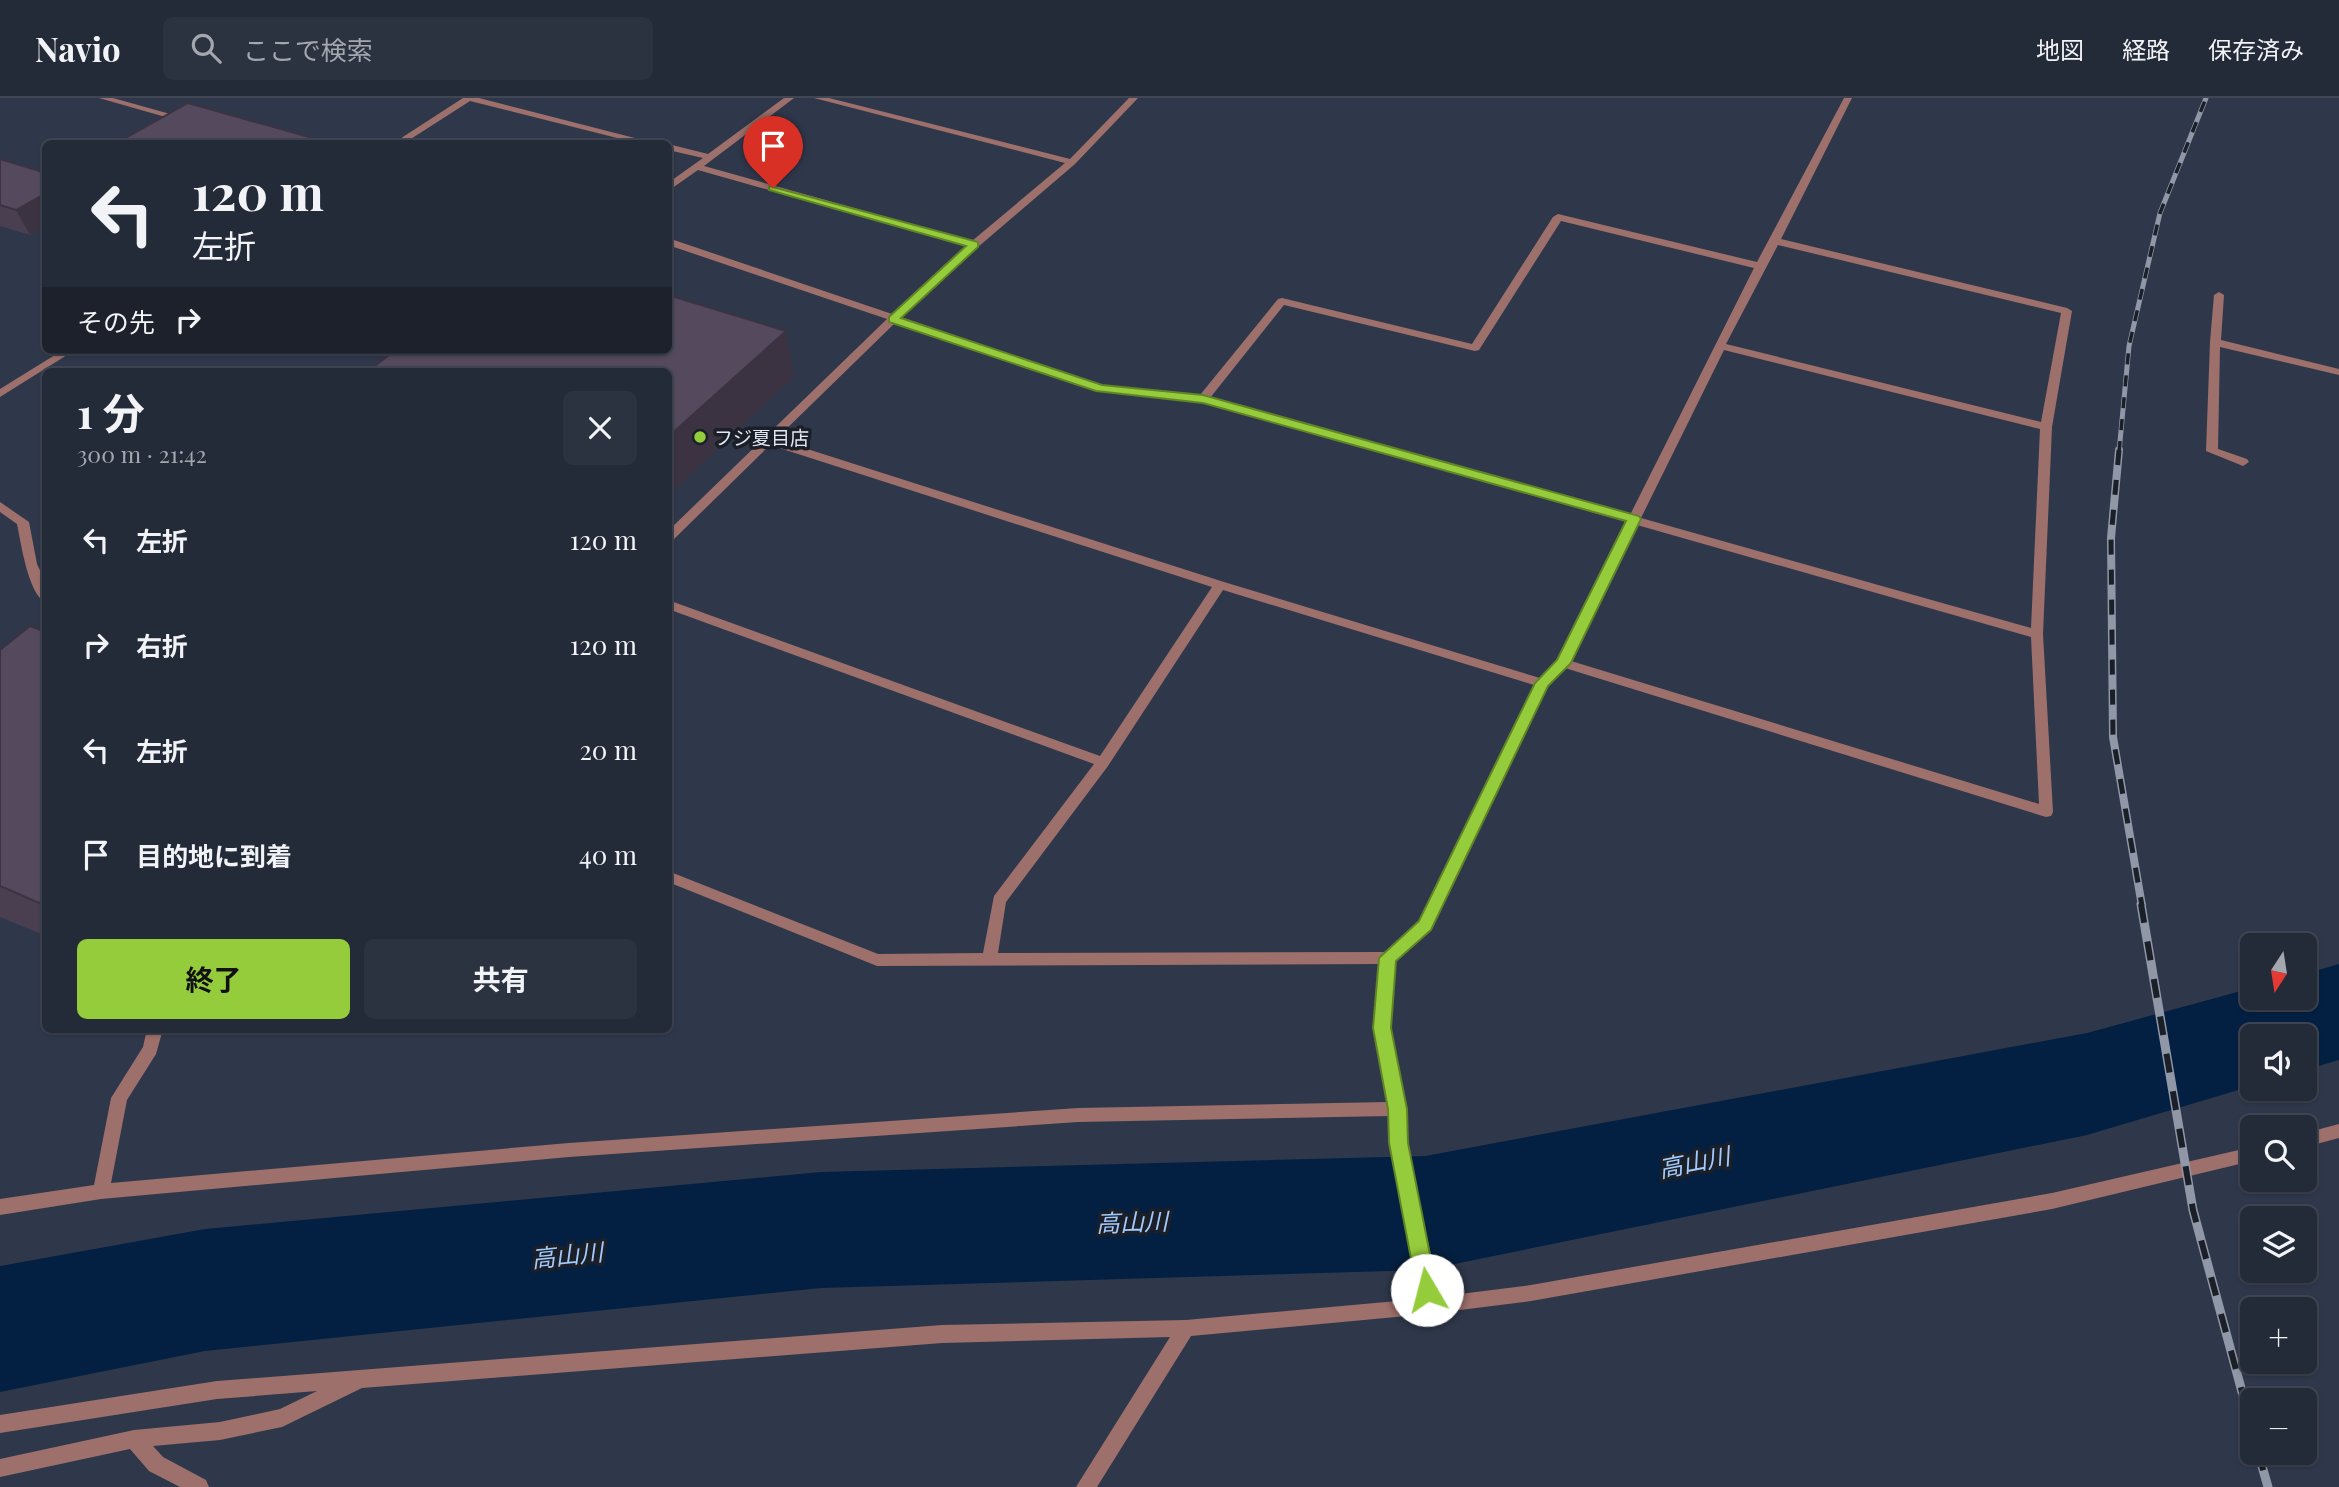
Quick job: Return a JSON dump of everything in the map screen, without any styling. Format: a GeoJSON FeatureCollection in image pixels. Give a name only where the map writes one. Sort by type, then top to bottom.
{"type":"FeatureCollection","features":[{"type":"Feature","properties":{"kind":"street"},"geometry":{"type":"LineString","coordinates":[[103,98],[200,124]]}},
{"type":"Feature","properties":{"kind":"street"},"geometry":{"type":"LineString","coordinates":[[402,140],[468,98],[638,140]]}},
{"type":"Feature","properties":{"kind":"street"},"geometry":{"type":"LineString","coordinates":[[672,185],[790,98]]}},
{"type":"Feature","properties":{"kind":"street"},"geometry":{"type":"LineString","coordinates":[[818,98],[1072,162]]}},
{"type":"Feature","properties":{"kind":"street"},"geometry":{"type":"LineString","coordinates":[[672,534],[893,319],[974,245],[1072,162],[1134,98]]}},
{"type":"Feature","properties":{"kind":"street"},"geometry":{"type":"LineString","coordinates":[[672,878],[877,960],[1388,958],[1425,925],[1542,683],[1563,663],[1759,266],[1775,241],[1848,98]]}},
{"type":"Feature","properties":{"kind":"street"},"geometry":{"type":"LineString","coordinates":[[672,148],[710,157]]}},
{"type":"Feature","properties":{"kind":"street"},"geometry":{"type":"LineString","coordinates":[[697,167],[974,245]]}},
{"type":"Feature","properties":{"kind":"street"},"geometry":{"type":"LineString","coordinates":[[1203,399],[1282,302],[1475,348],[1558,217],[1759,266]]}},
{"type":"Feature","properties":{"kind":"street"},"geometry":{"type":"LineString","coordinates":[[1563,663],[2046,812],[2037,635],[2046,427],[2067,311],[1775,241]]}},
{"type":"Feature","properties":{"kind":"street"},"geometry":{"type":"LineString","coordinates":[[672,242],[1101,388],[1203,399],[2037,635]]}},
{"type":"Feature","properties":{"kind":"street"},"geometry":{"type":"LineString","coordinates":[[2219,295],[2212,451],[2243,462]]}},
{"type":"Feature","properties":{"kind":"street"},"geometry":{"type":"LineString","coordinates":[[2215,342],[2339,372]]}},
{"type":"Feature","properties":{"kind":"street"},"geometry":{"type":"LineString","coordinates":[[1720,346],[2046,427]]}},
{"type":"Feature","properties":{"kind":"street"},"geometry":{"type":"LineString","coordinates":[[0,394],[64,354]]}},
{"type":"Feature","properties":{"kind":"street"},"geometry":{"type":"LineString","coordinates":[[769,441],[1220,585],[1542,683]]}},
{"type":"Feature","properties":{"kind":"street"},"geometry":{"type":"LineString","coordinates":[[0,506],[23,522],[30,564],[42,590]]}},
{"type":"Feature","properties":{"kind":"street"},"geometry":{"type":"LineString","coordinates":[[989,960],[999,900],[1103,762],[1220,585]]}},
{"type":"Feature","properties":{"kind":"street"},"geometry":{"type":"LineString","coordinates":[[672,605],[1103,762]]}},
{"type":"Feature","properties":{"kind":"street"},"geometry":{"type":"LineString","coordinates":[[1388,958],[1382,1028],[1398,1109],[1399,1143],[1426,1274],[1428,1306]]}},
{"type":"Feature","properties":{"kind":"street"},"geometry":{"type":"LineString","coordinates":[[101,1191],[119,1098],[150,1049],[154,1033]]}},
{"type":"Feature","properties":{"kind":"street"},"geometry":{"type":"LineString","coordinates":[[0,1208],[101,1191],[569,1150],[1078,1115],[1398,1109]]}},
{"type":"Feature","properties":{"kind":"street"},"geometry":{"type":"LineString","coordinates":[[2317,1137],[2339,1131]]}},
{"type":"Feature","properties":{"kind":"street"},"geometry":{"type":"LineString","coordinates":[[0,1423],[217,1390],[363,1378],[942,1334],[1186,1328],[1428,1306],[1531,1293],[2052,1201],[2240,1157]]}},
{"type":"Feature","properties":{"kind":"street"},"geometry":{"type":"LineString","coordinates":[[1086,1487],[1186,1328]]}},
{"type":"Feature","properties":{"kind":"street"},"geometry":{"type":"LineString","coordinates":[[0,1468],[134,1439],[220,1431],[282,1418],[363,1378]]}},
{"type":"Feature","properties":{"kind":"street"},"geometry":{"type":"LineString","coordinates":[[134,1439],[156,1464],[200,1487]]}},
{"type":"Feature","properties":{"kind":"building"},"geometry":{"type":"Polygon","coordinates":[[[188,103],[316,139],[314,140],[122,140],[188,103]]]}},
{"type":"Feature","properties":{"kind":"building"},"geometry":{"type":"Polygon","coordinates":[[[0,159],[42,172],[42,195],[16,210],[0,205],[0,159]]]}},
{"type":"Feature","properties":{"kind":"building"},"geometry":{"type":"Polygon","coordinates":[[[672,296],[786,331],[672,433],[672,368],[372,368],[391,354],[672,354],[672,296]]]}},
{"type":"Feature","properties":{"kind":"building"},"geometry":{"type":"Polygon","coordinates":[[[30,626],[42,630],[42,904],[0,886],[0,650],[30,626]]]}},
{"type":"Feature","properties":{"kind":"waterway","name":"高山川"},"geometry":{"type":"LineString","coordinates":[[2296,1024],[2339,1012]]}},
{"type":"Feature","properties":{"kind":"waterway","name":"高山川"},"geometry":{"type":"LineString","coordinates":[[0,1329],[205,1290],[821,1230],[1425,1213],[2087,1084],[2240,1040]]}},
{"type":"Feature","properties":{"kind":"railway"},"geometry":{"type":"LineString","coordinates":[[2119,452],[2129,346],[2160,213],[2206,98]]}},
{"type":"Feature","properties":{"kind":"railway"},"geometry":{"type":"LineString","coordinates":[[2119,450],[2111,538],[2113,737],[2142,906]]}},
{"type":"Feature","properties":{"kind":"railway"},"geometry":{"type":"LineString","coordinates":[[2141,904],[2193,1210],[2241,1388]]}},
{"type":"Feature","properties":{"kind":"railway"},"geometry":{"type":"LineString","coordinates":[[2262,1465],[2268,1487]]}},
{"type":"Feature","properties":{"kind":"place","name":"フジ夏目店"},"geometry":{"type":"Point","coordinates":[700,437]}},
{"type":"Feature","properties":{"kind":"route"},"geometry":{"type":"LineString","coordinates":[[773,188],[974,245],[893,319],[1101,388],[1203,399],[1634,519],[1563,663],[1542,683],[1425,925],[1388,958],[1382,1028],[1398,1109],[1399,1143],[1427,1290]]}}]}
